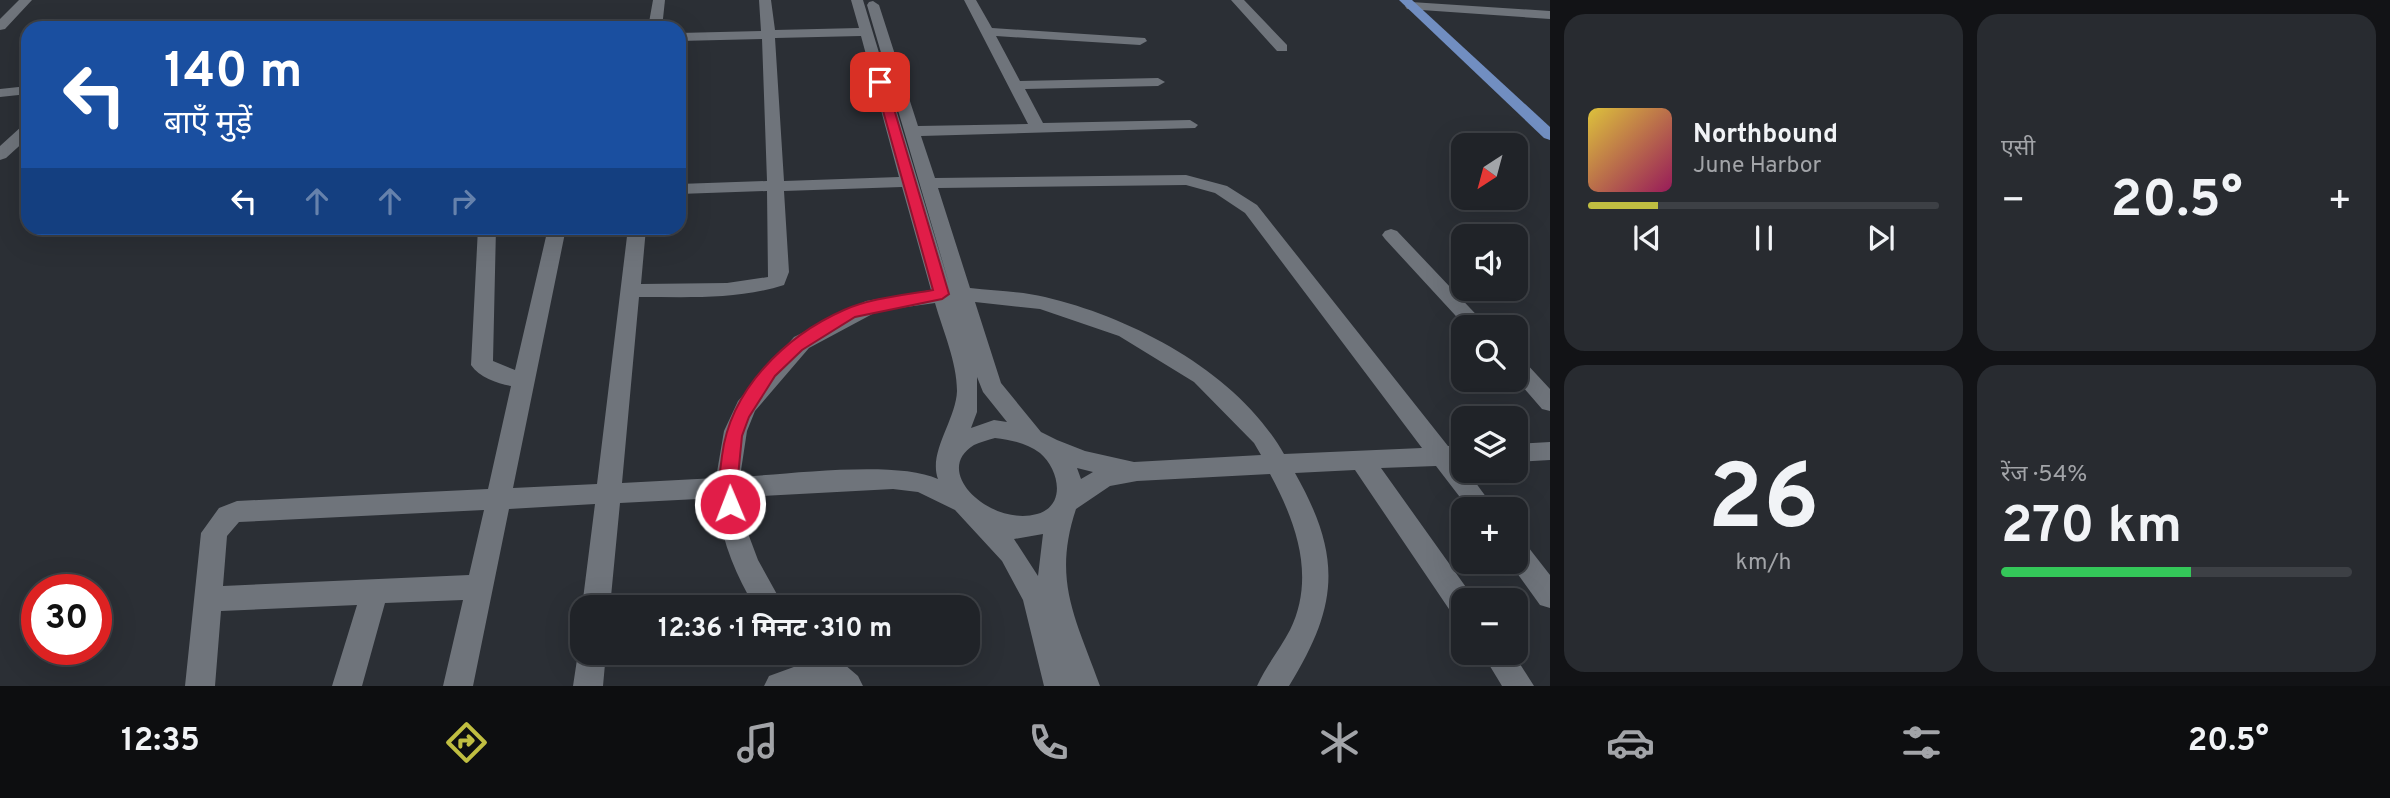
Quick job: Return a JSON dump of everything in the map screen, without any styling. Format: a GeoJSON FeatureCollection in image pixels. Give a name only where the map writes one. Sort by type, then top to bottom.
{"type":"FeatureCollection","features":[{"type":"Feature","properties":{"kind":"main road"},"geometry":{"type":"LineString","coordinates":[[1408,3],[1550,135]]}},
{"type":"Feature","properties":{"kind":"street"},"geometry":{"type":"LineString","coordinates":[[0,26],[26,0]]}},
{"type":"Feature","properties":{"kind":"street"},"geometry":{"type":"LineString","coordinates":[[656,21],[659,0]]}},
{"type":"Feature","properties":{"kind":"street"},"geometry":{"type":"LineString","coordinates":[[630,291],[745,287],[777,281],[779,272],[774,186],[775,110],[765,0]]}},
{"type":"Feature","properties":{"kind":"street"},"geometry":{"type":"LineString","coordinates":[[857,0],[952,293],[991,386],[1041,442],[1060,459],[1068,473],[1071,487],[1052,554],[1051,573],[1055,595],[1085,686]]}},
{"type":"Feature","properties":{"kind":"street"},"geometry":{"type":"LineString","coordinates":[[872,0],[912,131],[918,182]]}},
{"type":"Feature","properties":{"kind":"street"},"geometry":{"type":"LineString","coordinates":[[970,0],[1038,128]]}},
{"type":"Feature","properties":{"kind":"street"},"geometry":{"type":"LineString","coordinates":[[1237,0],[1282,48]]}},
{"type":"Feature","properties":{"kind":"street"},"geometry":{"type":"LineString","coordinates":[[1408,3],[1548,16]]}},
{"type":"Feature","properties":{"kind":"street"},"geometry":{"type":"LineString","coordinates":[[686,37],[866,32]]}},
{"type":"Feature","properties":{"kind":"street"},"geometry":{"type":"LineString","coordinates":[[987,32],[1140,41]]}},
{"type":"Feature","properties":{"kind":"street"},"geometry":{"type":"LineString","coordinates":[[1015,85],[1158,82]]}},
{"type":"Feature","properties":{"kind":"street"},"geometry":{"type":"LineString","coordinates":[[0,93],[21,91]]}},
{"type":"Feature","properties":{"kind":"street"},"geometry":{"type":"LineString","coordinates":[[912,131],[1190,125]]}},
{"type":"Feature","properties":{"kind":"street"},"geometry":{"type":"LineString","coordinates":[[0,155],[21,136]]}},
{"type":"Feature","properties":{"kind":"street"},"geometry":{"type":"LineString","coordinates":[[686,188],[918,182],[1186,180],[1222,189],[1251,209],[1451,454]]}},
{"type":"Feature","properties":{"kind":"street"},"geometry":{"type":"LineString","coordinates":[[487,235],[482,365],[497,374],[522,379]]}},
{"type":"Feature","properties":{"kind":"street"},"geometry":{"type":"LineString","coordinates":[[458,686],[500,498],[522,379],[555,235]]}},
{"type":"Feature","properties":{"kind":"street"},"geometry":{"type":"LineString","coordinates":[[597,595],[636,235]]}},
{"type":"Feature","properties":{"kind":"street"},"geometry":{"type":"LineString","coordinates":[[1391,235],[1467,315]]}},
{"type":"Feature","properties":{"kind":"street"},"geometry":{"type":"LineString","coordinates":[[952,293],[968,390],[966,412],[948,460],[949,484],[1011,553],[1032,589],[1059,686]]}},
{"type":"Feature","properties":{"kind":"street"},"geometry":{"type":"LineString","coordinates":[[762,595],[754,584],[738,545],[728,487],[733,436],[741,415],[769,372],[796,346],[850,313],[900,300],[952,293],[994,293],[1059,306],[1143,338],[1194,372],[1230,401],[1255,427],[1282,464],[1297,494],[1310,532],[1316,568],[1307,624],[1272,686]]}},
{"type":"Feature","properties":{"kind":"street"},"geometry":{"type":"LineString","coordinates":[[1528,379],[1550,403]]}},
{"type":"Feature","properties":{"kind":"street"},"geometry":{"type":"LineString","coordinates":[[893,479],[948,460],[960,440],[975,432],[994,429],[1014,431],[1082,460],[1138,471]]}},
{"type":"Feature","properties":{"kind":"street"},"geometry":{"type":"LineString","coordinates":[[1528,452],[1550,451]]}},
{"type":"Feature","properties":{"kind":"street"},"geometry":{"type":"LineString","coordinates":[[200,686],[214,533],[221,522],[237,512],[893,479],[922,483],[995,524],[1014,528],[1033,527],[1049,522],[1104,477],[1138,471],[1451,455]]}},
{"type":"Feature","properties":{"kind":"street"},"geometry":{"type":"LineString","coordinates":[[1361,459],[1451,589]]}},
{"type":"Feature","properties":{"kind":"street"},"geometry":{"type":"LineString","coordinates":[[1528,567],[1550,596]]}},
{"type":"Feature","properties":{"kind":"street"},"geometry":{"type":"LineString","coordinates":[[208,599],[480,587]]}},
{"type":"Feature","properties":{"kind":"street"},"geometry":{"type":"LineString","coordinates":[[347,686],[375,592]]}},
{"type":"Feature","properties":{"kind":"street"},"geometry":{"type":"LineString","coordinates":[[588,686],[591,665]]}},
{"type":"Feature","properties":{"kind":"street"},"geometry":{"type":"LineString","coordinates":[[1504,665],[1519,686]]}},
{"type":"Feature","properties":{"kind":"street"},"geometry":{"type":"LineString","coordinates":[[779,686],[829,670]]}},
{"type":"Feature","properties":{"kind":"route"},"geometry":{"type":"LineString","coordinates":[[730,504],[728,487],[733,436],[741,415],[769,372],[796,346],[821,328],[850,313],[900,300],[942,294],[880,82]]}}]}
